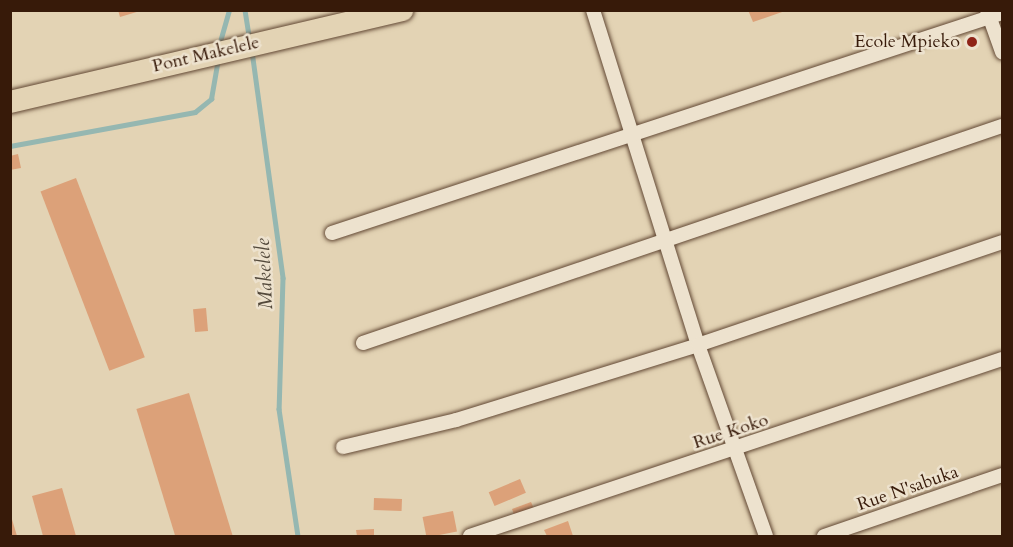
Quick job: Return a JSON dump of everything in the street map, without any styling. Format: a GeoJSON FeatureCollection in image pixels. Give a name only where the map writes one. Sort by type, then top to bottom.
{"type":"FeatureCollection","features":[{"type":"Feature","properties":{"kind":"main road","name":"Pont Makelele"},"geometry":{"type":"LineString","coordinates":[[10,102],[402,10]]}},
{"type":"Feature","properties":{"kind":"street"},"geometry":{"type":"LineString","coordinates":[[593,10],[698,345],[766,537]]}},
{"type":"Feature","properties":{"kind":"street"},"geometry":{"type":"LineString","coordinates":[[332,233],[631,137],[993,14],[1002,52]]}},
{"type":"Feature","properties":{"kind":"street"},"geometry":{"type":"LineString","coordinates":[[363,343],[665,244],[1002,126]]}},
{"type":"Feature","properties":{"kind":"street"},"geometry":{"type":"LineString","coordinates":[[343,447],[456,420],[698,345],[1002,242]]}},
{"type":"Feature","properties":{"kind":"street","name":"Rue Koko"},"geometry":{"type":"LineString","coordinates":[[470,537],[1002,359]]}},
{"type":"Feature","properties":{"kind":"street","name":"Rue N'sabuka"},"geometry":{"type":"LineString","coordinates":[[824,537],[1002,475]]}},
{"type":"Feature","properties":{"kind":"building"},"geometry":{"type":"Polygon","coordinates":[[[118,10],[140,10],[140,11],[120,17],[118,10]]]}},
{"type":"Feature","properties":{"kind":"building"},"geometry":{"type":"Polygon","coordinates":[[[748,10],[785,10],[785,11],[753,22],[748,10]]]}},
{"type":"Feature","properties":{"kind":"building"},"geometry":{"type":"Polygon","coordinates":[[[18,154],[21,168],[10,170],[10,156],[18,154]]]}},
{"type":"Feature","properties":{"kind":"building"},"geometry":{"type":"Polygon","coordinates":[[[76,178],[145,357],[109,371],[41,192],[76,178]]]}},
{"type":"Feature","properties":{"kind":"building"},"geometry":{"type":"Polygon","coordinates":[[[206,308],[208,331],[195,332],[193,309],[206,308]]]}},
{"type":"Feature","properties":{"kind":"building"},"geometry":{"type":"Polygon","coordinates":[[[189,393],[233,535],[175,536],[136,409],[189,393]]]}},
{"type":"Feature","properties":{"kind":"building"},"geometry":{"type":"Polygon","coordinates":[[[520,479],[526,493],[495,506],[489,492],[520,479]]]}},
{"type":"Feature","properties":{"kind":"building"},"geometry":{"type":"Polygon","coordinates":[[[62,488],[76,536],[43,536],[32,496],[62,488]]]}},
{"type":"Feature","properties":{"kind":"building"},"geometry":{"type":"Polygon","coordinates":[[[374,498],[402,499],[402,511],[374,510],[374,498]]]}},
{"type":"Feature","properties":{"kind":"building"},"geometry":{"type":"Polygon","coordinates":[[[531,502],[535,511],[515,517],[512,509],[531,502]]]}},
{"type":"Feature","properties":{"kind":"building"},"geometry":{"type":"Polygon","coordinates":[[[453,511],[457,532],[426,536],[423,517],[453,511]]]}},
{"type":"Feature","properties":{"kind":"building"},"geometry":{"type":"Polygon","coordinates":[[[11,516],[17,536],[10,536],[11,516]]]}},
{"type":"Feature","properties":{"kind":"building"},"geometry":{"type":"Polygon","coordinates":[[[568,521],[573,536],[547,536],[544,530],[568,521]]]}},
{"type":"Feature","properties":{"kind":"building"},"geometry":{"type":"Polygon","coordinates":[[[374,529],[374,536],[357,536],[356,530],[374,529]]]}},
{"type":"Feature","properties":{"kind":"waterway"},"geometry":{"type":"LineString","coordinates":[[219,45],[229,10]]}},
{"type":"Feature","properties":{"kind":"waterway","name":"Makelele"},"geometry":{"type":"LineString","coordinates":[[245,10],[250,40]]}},
{"type":"Feature","properties":{"kind":"waterway","name":"Makelele"},"geometry":{"type":"LineString","coordinates":[[252,51],[283,278],[279,409],[298,536]]}},
{"type":"Feature","properties":{"kind":"waterway"},"geometry":{"type":"LineString","coordinates":[[10,146],[195,112],[211,99],[218,59]]}},
{"type":"Feature","properties":{"kind":"place","name":"Ecole Mpieko"},"geometry":{"type":"Point","coordinates":[972,42]}}]}
